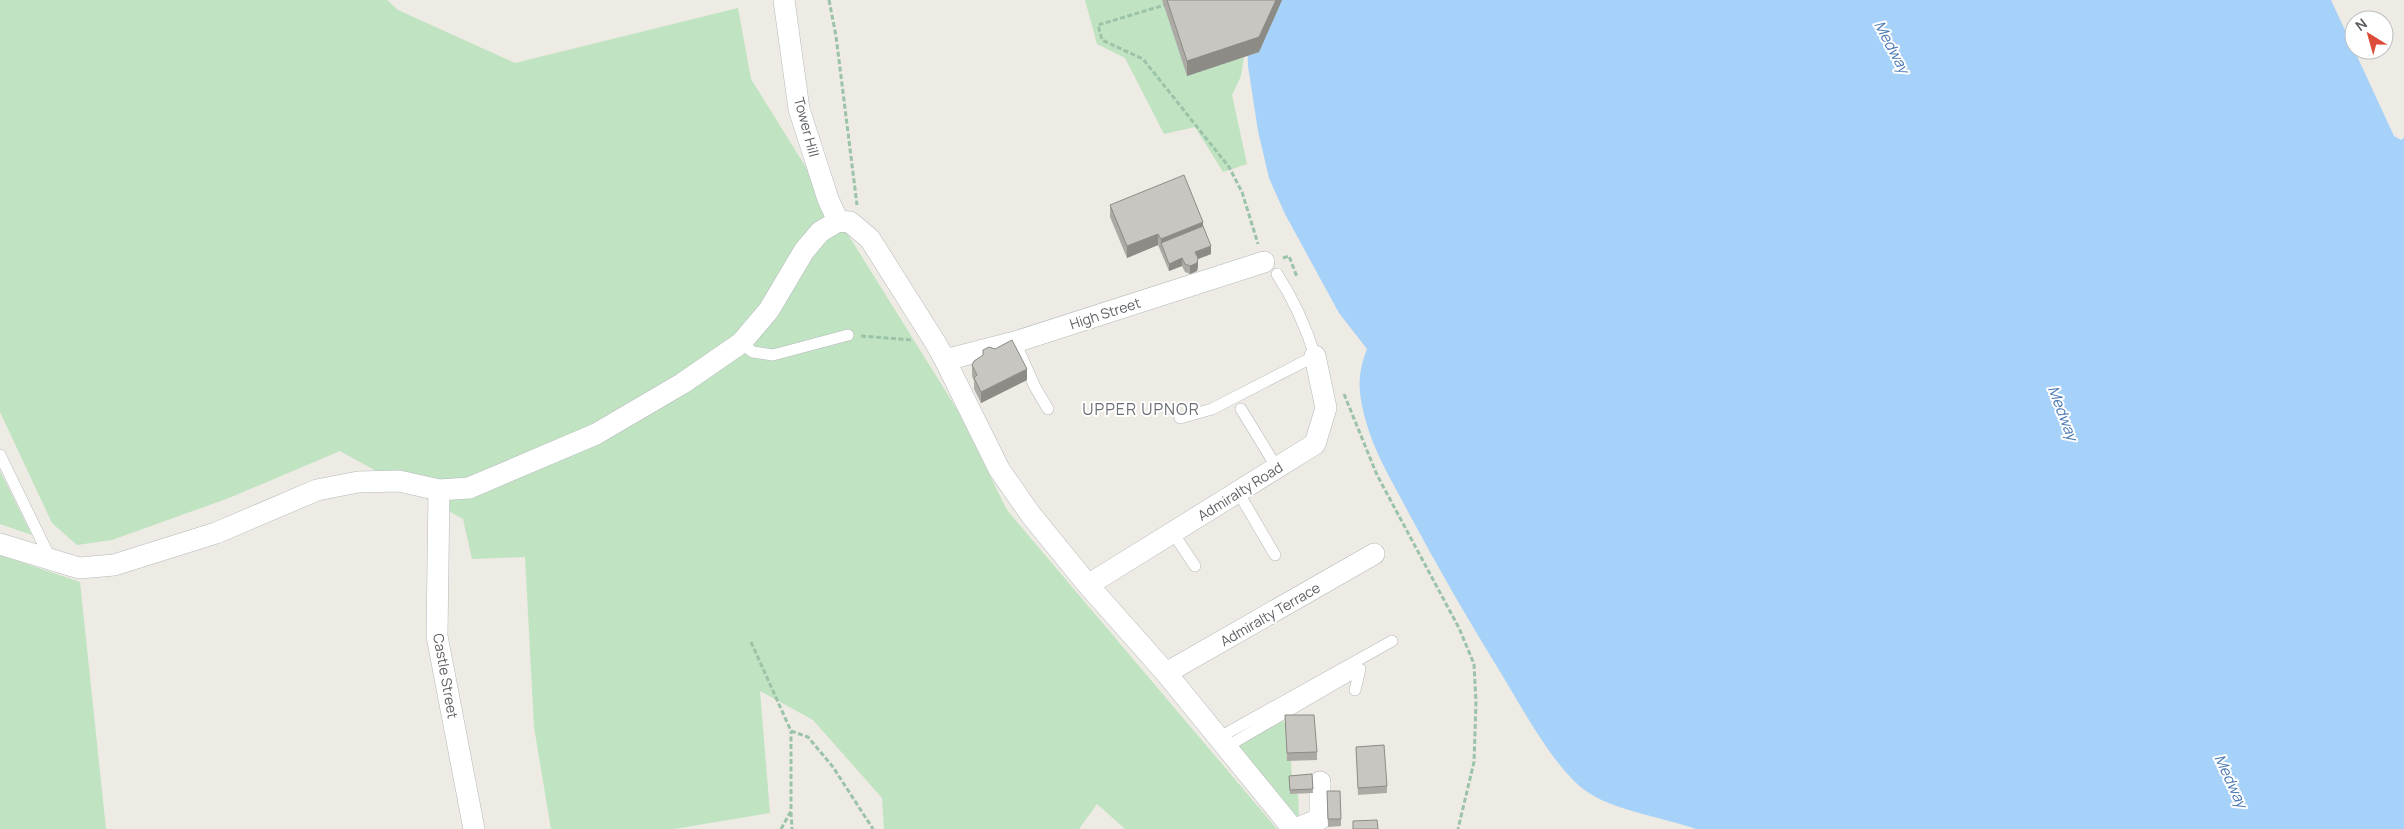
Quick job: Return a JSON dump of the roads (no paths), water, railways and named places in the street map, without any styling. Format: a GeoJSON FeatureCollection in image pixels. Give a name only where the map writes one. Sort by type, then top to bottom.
{"type":"FeatureCollection","features":[{"type":"Feature","properties":{"kind":"street","name":"Tower Hill"},"geometry":{"type":"LineString","coordinates":[[784,0],[799,109],[828,199],[838,221]]}},
{"type":"Feature","properties":{"kind":"street"},"geometry":{"type":"LineString","coordinates":[[0,544],[79,568],[114,565],[216,533],[317,490],[358,482],[399,481],[439,490],[469,488],[596,434],[683,383],[741,343],[769,310],[804,251],[820,232],[838,221],[850,222],[870,239],[940,351],[999,469],[1031,515],[1088,585],[1166,673],[1294,829],[1320,819],[1320,782]]}},
{"type":"Feature","properties":{"kind":"street","name":"High Street"},"geometry":{"type":"LineString","coordinates":[[940,351],[1015,342],[1271,268]]}},
{"type":"Feature","properties":{"kind":"street","name":"Admiralty Road"},"geometry":{"type":"LineString","coordinates":[[1088,585],[1316,444],[1326,408],[1315,356]]}},
{"type":"Feature","properties":{"kind":"street","name":"Castle Street"},"geometry":{"type":"LineString","coordinates":[[439,490],[437,636],[474,829]]}},
{"type":"Feature","properties":{"kind":"street","name":"Admiralty Terrace"},"geometry":{"type":"LineString","coordinates":[[1166,673],[1374,554]]}},
{"type":"Feature","properties":{"kind":"lane"},"geometry":{"type":"LineString","coordinates":[[1180,418],[1212,408],[1315,356],[1307,329],[1290,293],[1271,268]]}},
{"type":"Feature","properties":{"kind":"lane"},"geometry":{"type":"LineString","coordinates":[[741,343],[752,352],[773,355],[848,335]]}},
{"type":"Feature","properties":{"kind":"lane"},"geometry":{"type":"LineString","coordinates":[[1015,342],[1035,387],[1048,408]]}},
{"type":"Feature","properties":{"kind":"lane"},"geometry":{"type":"LineString","coordinates":[[1241,409],[1277,468]]}},
{"type":"Feature","properties":{"kind":"lane"},"geometry":{"type":"LineString","coordinates":[[0,455],[52,561]]}},
{"type":"Feature","properties":{"kind":"lane"},"geometry":{"type":"LineString","coordinates":[[1238,492],[1275,555]]}},
{"type":"Feature","properties":{"kind":"lane"},"geometry":{"type":"LineString","coordinates":[[1172,533],[1195,566]]}},
{"type":"Feature","properties":{"kind":"lane"},"geometry":{"type":"LineString","coordinates":[[1222,743],[1392,641]]}},
{"type":"Feature","properties":{"kind":"lane"},"geometry":{"type":"LineString","coordinates":[[1222,743],[1360,669],[1356,690]]}},
{"type":"Feature","properties":{"kind":"water","name":"Medway"},"geometry":{"type":"Polygon","coordinates":[[[1250,0],[2331,0],[2344,28],[2344,60],[2359,60],[2394,136],[2401,140],[2404,138],[2404,829],[1696,829],[1626,809],[1589,793],[1564,770],[1530,722],[1441,571],[1378,453],[1368,430],[1360,391],[1361,367],[1367,349],[1339,313],[1285,214],[1269,178],[1258,131],[1248,66],[1247,36],[1250,0]]]}},
{"type":"Feature","properties":{"kind":"district","name":"UPPER UPNOR"},"geometry":{"type":"Point","coordinates":[1141,409]}}]}
